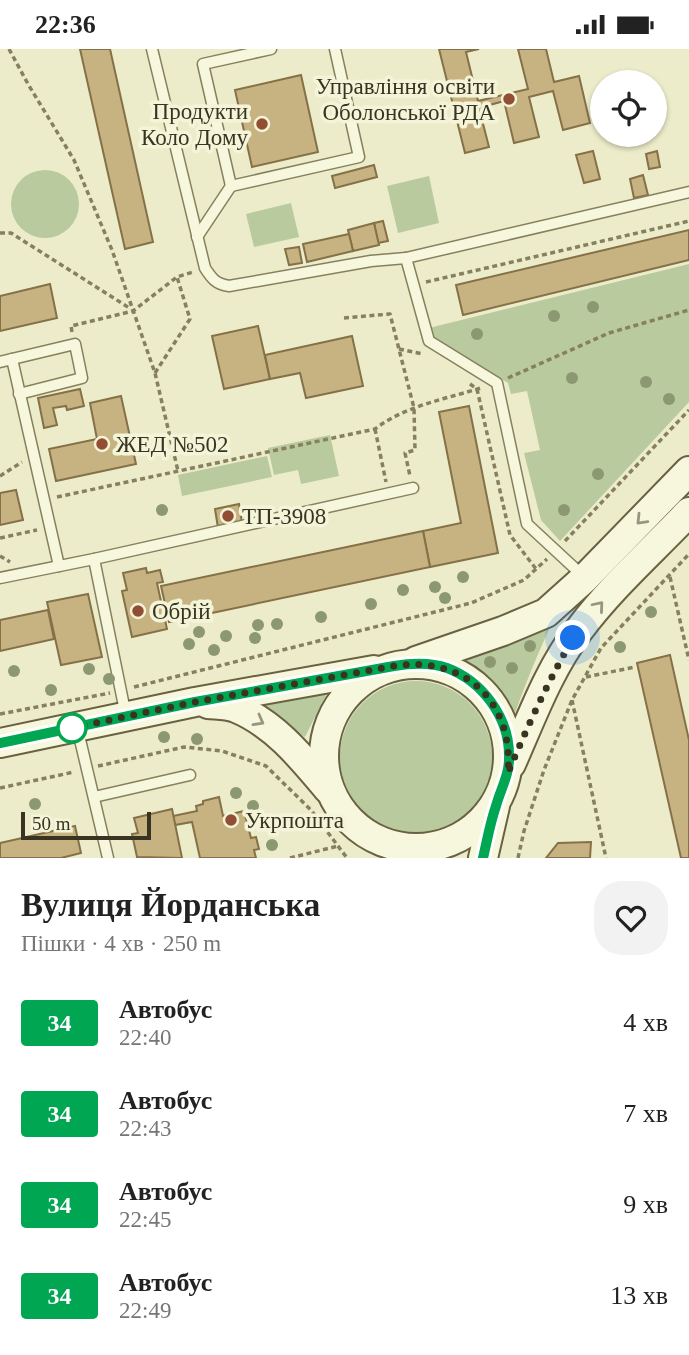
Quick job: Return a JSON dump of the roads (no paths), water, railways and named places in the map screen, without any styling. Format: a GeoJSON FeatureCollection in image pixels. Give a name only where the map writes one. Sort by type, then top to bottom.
{"type":"FeatureCollection","features":[{"type":"Feature","properties":{"kind":"main road"},"geometry":{"type":"LineString","coordinates":[[331,793],[326,777],[324,745],[334,715],[352,689],[379,671],[503,631],[546,613],[585,578],[689,471]]}},
{"type":"Feature","properties":{"kind":"main road"},"geometry":{"type":"LineString","coordinates":[[349,820],[385,843],[398,847],[427,848],[448,843],[467,834],[483,820],[503,789],[532,715],[573,638],[606,598],[689,512]]}},
{"type":"Feature","properties":{"kind":"main road"},"geometry":{"type":"LineString","coordinates":[[0,743],[77,727],[123,704],[195,702],[402,665],[429,664],[464,677],[479,688],[491,702],[501,718],[507,736],[508,773]]}},
{"type":"Feature","properties":{"kind":"main road"},"geometry":{"type":"LineString","coordinates":[[195,702],[235,708],[271,728],[299,755],[331,793],[377,858]]}},
{"type":"Feature","properties":{"kind":"main road"},"geometry":{"type":"LineString","coordinates":[[483,858],[496,803]]}},
{"type":"Feature","properties":{"kind":"lane"},"geometry":{"type":"LineString","coordinates":[[152,49],[205,268],[220,285],[229,286],[372,261],[406,258],[689,192]]}},
{"type":"Feature","properties":{"kind":"lane"},"geometry":{"type":"LineString","coordinates":[[231,186],[203,64],[271,49]]}},
{"type":"Feature","properties":{"kind":"lane"},"geometry":{"type":"LineString","coordinates":[[197,237],[231,186],[359,157],[335,49]]}},
{"type":"Feature","properties":{"kind":"lane"},"geometry":{"type":"LineString","coordinates":[[406,258],[429,341],[497,383],[527,524],[585,578]]}},
{"type":"Feature","properties":{"kind":"lane"},"geometry":{"type":"LineString","coordinates":[[0,362],[75,344],[82,378],[19,394]]}},
{"type":"Feature","properties":{"kind":"lane"},"geometry":{"type":"LineString","coordinates":[[12,359],[59,566]]}},
{"type":"Feature","properties":{"kind":"lane"},"geometry":{"type":"LineString","coordinates":[[0,578],[413,488]]}},
{"type":"Feature","properties":{"kind":"lane"},"geometry":{"type":"LineString","coordinates":[[94,559],[123,704]]}},
{"type":"Feature","properties":{"kind":"lane"},"geometry":{"type":"LineString","coordinates":[[77,727],[108,858]]}},
{"type":"Feature","properties":{"kind":"lane"},"geometry":{"type":"LineString","coordinates":[[94,797],[190,775]]}},
{"type":"Feature","properties":{"kind":"place","name":"Управління освіти Оболонської РДА"},"geometry":{"type":"Point","coordinates":[509,99]}},
{"type":"Feature","properties":{"kind":"place","name":"Продукти Коло Дому"},"geometry":{"type":"Point","coordinates":[262,124]}},
{"type":"Feature","properties":{"kind":"place","name":"ЖЕД №502"},"geometry":{"type":"Point","coordinates":[102,444]}},
{"type":"Feature","properties":{"kind":"place","name":"ТП-3908"},"geometry":{"type":"Point","coordinates":[228,516]}},
{"type":"Feature","properties":{"kind":"place","name":"Обрій"},"geometry":{"type":"Point","coordinates":[138,611]}},
{"type":"Feature","properties":{"kind":"place","name":"Укрпошта"},"geometry":{"type":"Point","coordinates":[231,820]}}]}
